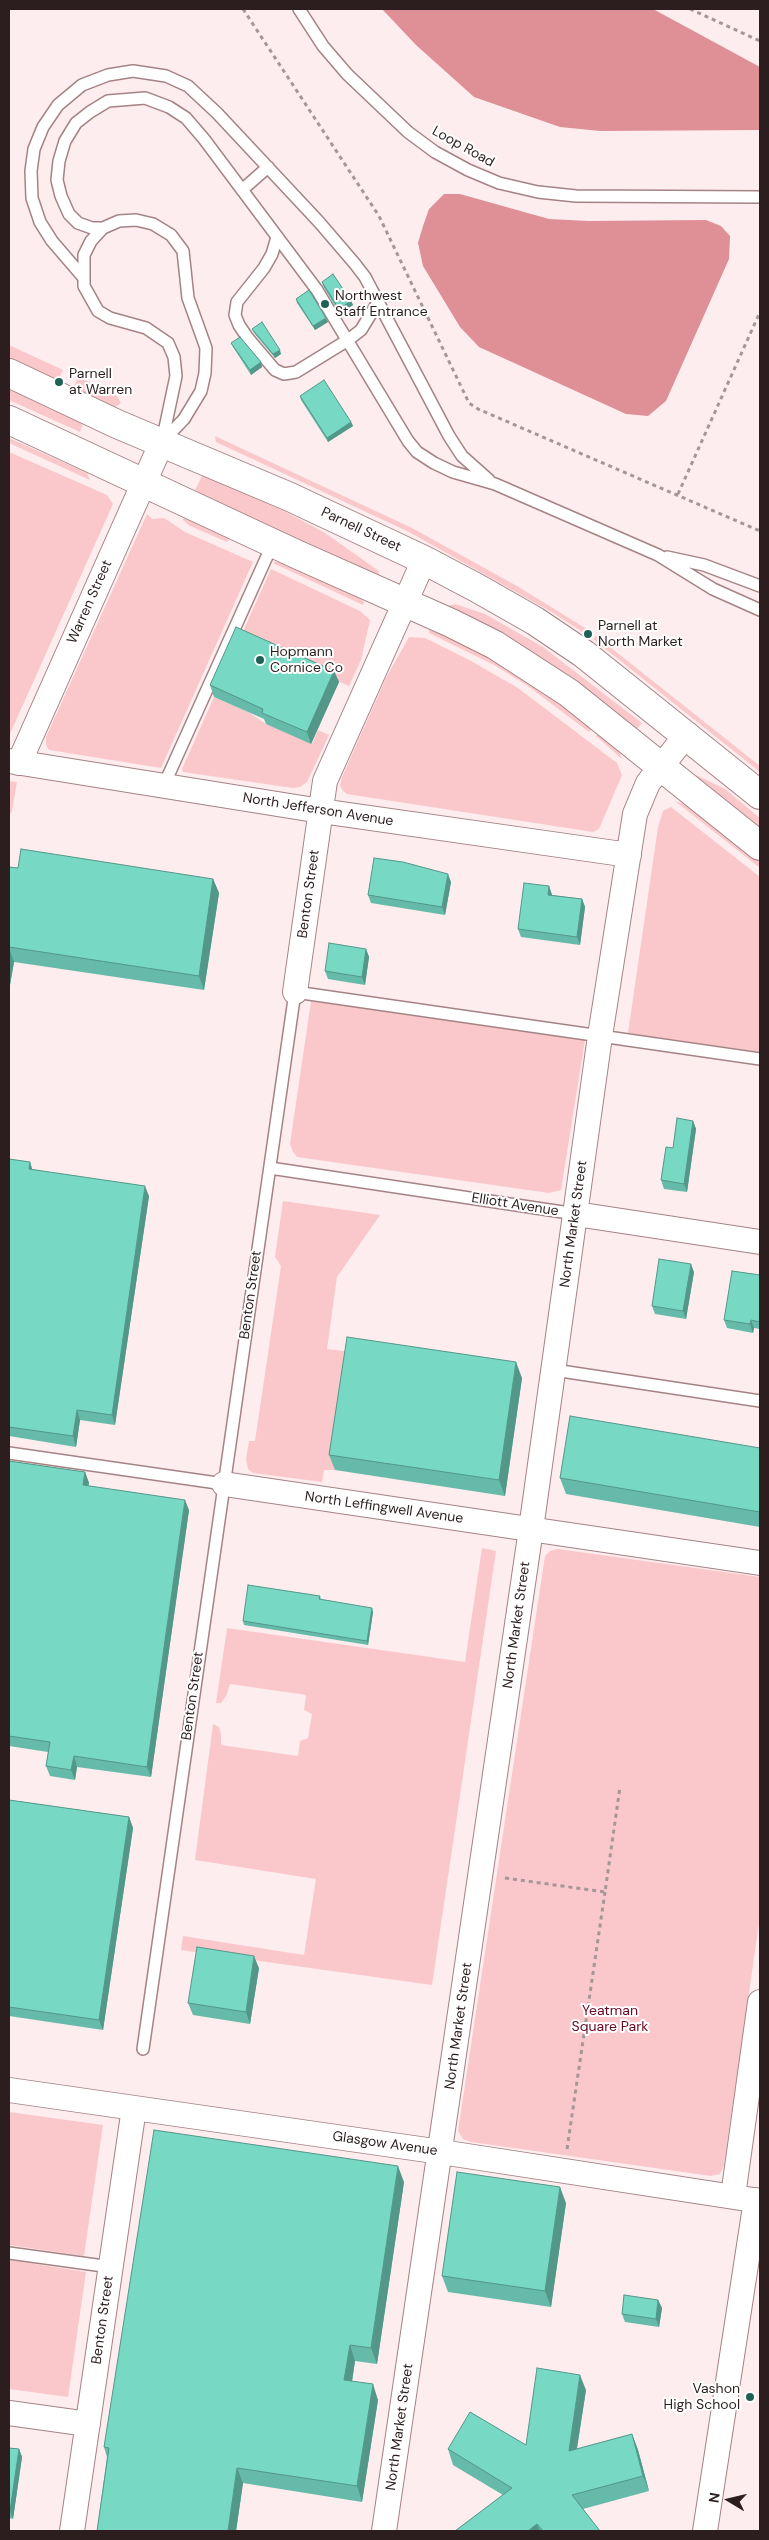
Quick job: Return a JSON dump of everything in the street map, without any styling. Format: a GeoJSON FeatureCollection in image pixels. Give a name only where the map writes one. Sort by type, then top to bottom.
{"type":"FeatureCollection","features":[{"type":"Feature","properties":{"kind":"main road","name":"Parnell Street"},"geometry":{"type":"LineString","coordinates":[[9,373],[290,497],[424,560],[535,621],[584,654],[686,734]]}},
{"type":"Feature","properties":{"kind":"main road"},"geometry":{"type":"LineString","coordinates":[[9,420],[272,543],[404,601],[495,645],[569,693],[760,846]]}},
{"type":"Feature","properties":{"kind":"main road"},"geometry":{"type":"LineString","coordinates":[[686,734],[760,795]]}},
{"type":"Feature","properties":{"kind":"street","name":"Warren Street"},"geometry":{"type":"LineString","coordinates":[[14,762],[162,442]]}},
{"type":"Feature","properties":{"kind":"street","name":"Benton Street"},"geometry":{"type":"LineString","coordinates":[[295,992],[328,773],[424,560]]}},
{"type":"Feature","properties":{"kind":"street","name":"North Market Street"},"geometry":{"type":"LineString","coordinates":[[384,2531],[441,2152],[554,1370],[600,1036],[628,855],[639,801],[659,767],[686,734]]}},
{"type":"Feature","properties":{"kind":"street","name":"North Jefferson Avenue"},"geometry":{"type":"LineString","coordinates":[[14,762],[321,811],[628,855]]}},
{"type":"Feature","properties":{"kind":"street","name":"Elliott Avenue"},"geometry":{"type":"LineString","coordinates":[[576,1214],[760,1242]]}},
{"type":"Feature","properties":{"kind":"street","name":"North Leffingwell Avenue"},"geometry":{"type":"LineString","coordinates":[[224,1484],[760,1562]]}},
{"type":"Feature","properties":{"kind":"street"},"geometry":{"type":"LineString","coordinates":[[705,2531],[750,2199],[760,2002]]}},
{"type":"Feature","properties":{"kind":"street","name":"Glasgow Avenue"},"geometry":{"type":"LineString","coordinates":[[9,2090],[441,2152],[750,2199]]}},
{"type":"Feature","properties":{"kind":"street","name":"Benton Street"},"geometry":{"type":"LineString","coordinates":[[72,2531],[134,2108]]}},
{"type":"Feature","properties":{"kind":"street"},"geometry":{"type":"LineString","coordinates":[[9,2413],[88,2424]]}},
{"type":"Feature","properties":{"kind":"lane","name":"Loop Road"},"geometry":{"type":"LineString","coordinates":[[299,9],[323,46],[347,74],[402,126],[435,152],[499,183],[538,192],[576,196],[760,197]]}},
{"type":"Feature","properties":{"kind":"lane"},"geometry":{"type":"LineString","coordinates":[[83,277],[52,241],[40,222],[32,198],[31,171],[34,149],[43,127],[58,105],[82,85],[108,75],[133,71],[166,76],[188,86],[268,167],[355,264],[378,302],[448,436],[462,456],[494,484]]}},
{"type":"Feature","properties":{"kind":"lane"},"geometry":{"type":"LineString","coordinates":[[162,442],[188,414],[201,391],[205,373],[206,348],[188,298],[183,251],[171,235],[153,224],[136,220],[119,221],[103,228],[92,228],[78,224],[69,214],[60,196],[57,180],[59,162],[65,141],[76,123],[108,101],[145,98],[169,106],[186,118],[317,290],[408,441],[417,452],[453,472],[494,484],[658,555],[713,589],[760,610]]}},
{"type":"Feature","properties":{"kind":"lane"},"geometry":{"type":"LineString","coordinates":[[242,190],[268,167]]}},
{"type":"Feature","properties":{"kind":"lane"},"geometry":{"type":"LineString","coordinates":[[103,228],[91,241],[84,255],[84,286],[98,311],[110,318],[146,328],[168,342],[174,357],[176,376],[162,442]]}},
{"type":"Feature","properties":{"kind":"lane"},"geometry":{"type":"LineString","coordinates":[[277,237],[272,254],[264,268],[237,302],[235,315],[239,325],[267,364],[284,374],[306,368],[361,330],[378,302]]}},
{"type":"Feature","properties":{"kind":"lane"},"geometry":{"type":"LineString","coordinates":[[164,785],[272,543]]}},
{"type":"Feature","properties":{"kind":"lane"},"geometry":{"type":"LineString","coordinates":[[658,555],[704,565],[760,586]]}},
{"type":"Feature","properties":{"kind":"lane"},"geometry":{"type":"LineString","coordinates":[[295,992],[760,1059]]}},
{"type":"Feature","properties":{"kind":"lane","name":"Benton Street"},"geometry":{"type":"LineString","coordinates":[[143,2049],[295,992]]}},
{"type":"Feature","properties":{"kind":"lane","name":"Elliott Avenue"},"geometry":{"type":"LineString","coordinates":[[270,1168],[576,1214]]}},
{"type":"Feature","properties":{"kind":"lane"},"geometry":{"type":"LineString","coordinates":[[554,1370],[760,1401]]}},
{"type":"Feature","properties":{"kind":"lane","name":"North Leffingwell Avenue"},"geometry":{"type":"LineString","coordinates":[[9,1453],[224,1484]]}},
{"type":"Feature","properties":{"kind":"lane"},"geometry":{"type":"LineString","coordinates":[[9,2253],[110,2267]]}},
{"type":"Feature","properties":{"kind":"path"},"geometry":{"type":"LineString","coordinates":[[243,9],[379,216],[468,403],[760,531]]}},
{"type":"Feature","properties":{"kind":"path"},"geometry":{"type":"LineString","coordinates":[[690,9],[760,41]]}},
{"type":"Feature","properties":{"kind":"path"},"geometry":{"type":"LineString","coordinates":[[678,494],[760,312]]}},
{"type":"Feature","properties":{"kind":"path"},"geometry":{"type":"LineString","coordinates":[[566,2148],[620,1787]]}},
{"type":"Feature","properties":{"kind":"path"},"geometry":{"type":"LineString","coordinates":[[505,1878],[605,1892]]}},
{"type":"Feature","properties":{"kind":"green space"},"geometry":{"type":"Polygon","coordinates":[[[9,345],[63,370],[57,382],[9,358],[9,345]]]}},
{"type":"Feature","properties":{"kind":"green space"},"geometry":{"type":"Polygon","coordinates":[[[78,377],[111,392],[117,396],[121,403],[114,408],[73,389],[78,377]]]}},
{"type":"Feature","properties":{"kind":"green space"},"geometry":{"type":"Polygon","coordinates":[[[9,387],[84,420],[80,432],[9,400],[9,387]]]}},
{"type":"Feature","properties":{"kind":"green space"},"geometry":{"type":"Polygon","coordinates":[[[215,436],[412,528],[517,586],[590,631],[587,635],[555,614],[409,532],[216,442],[215,436]]]}},
{"type":"Feature","properties":{"kind":"green space"},"geometry":{"type":"Polygon","coordinates":[[[9,438],[87,473],[90,480],[9,443],[9,438]]]}},
{"type":"Feature","properties":{"kind":"green space"},"geometry":{"type":"Polygon","coordinates":[[[9,452],[107,495],[113,504],[9,736],[9,452]]]}},
{"type":"Feature","properties":{"kind":"green space"},"geometry":{"type":"Polygon","coordinates":[[[203,474],[282,510],[325,533],[379,571],[378,578],[209,500],[195,490],[203,474]]]}},
{"type":"Feature","properties":{"kind":"green space"},"geometry":{"type":"Polygon","coordinates":[[[147,514],[152,519],[164,518],[185,532],[253,562],[161,768],[49,750],[46,745],[46,737],[147,514]]]}},
{"type":"Feature","properties":{"kind":"green space"},"geometry":{"type":"Polygon","coordinates":[[[184,516],[230,537],[227,542],[190,526],[183,520],[184,516]]]}},
{"type":"Feature","properties":{"kind":"green space"},"geometry":{"type":"Polygon","coordinates":[[[277,561],[357,596],[364,602],[363,605],[273,563],[277,561]]]}},
{"type":"Feature","properties":{"kind":"green space"},"geometry":{"type":"Polygon","coordinates":[[[271,569],[360,611],[370,620],[361,660],[349,686],[240,638],[271,569]]]}},
{"type":"Feature","properties":{"kind":"green space"},"geometry":{"type":"Polygon","coordinates":[[[455,604],[485,614],[543,647],[642,723],[635,731],[444,607],[455,604]]]}},
{"type":"Feature","properties":{"kind":"green space"},"geometry":{"type":"Polygon","coordinates":[[[429,630],[454,638],[495,660],[530,681],[593,728],[589,732],[525,684],[494,665],[429,633],[429,630]]]}},
{"type":"Feature","properties":{"kind":"green space"},"geometry":{"type":"Polygon","coordinates":[[[596,636],[760,766],[760,772],[593,639],[596,636]]]}},
{"type":"Feature","properties":{"kind":"green space"},"geometry":{"type":"Polygon","coordinates":[[[409,637],[425,638],[471,661],[518,688],[617,763],[622,775],[599,829],[593,832],[347,794],[343,791],[340,785],[342,777],[386,678],[409,637]]]}},
{"type":"Feature","properties":{"kind":"green space"},"geometry":{"type":"Polygon","coordinates":[[[214,697],[248,712],[266,724],[312,744],[318,730],[329,735],[307,782],[300,787],[293,788],[183,772],[182,769],[214,697]]]}},
{"type":"Feature","properties":{"kind":"green space"},"geometry":{"type":"Polygon","coordinates":[[[599,733],[618,748],[622,759],[596,736],[599,733]]]}},
{"type":"Feature","properties":{"kind":"green space"},"geometry":{"type":"Polygon","coordinates":[[[696,775],[725,789],[760,818],[760,832],[693,779],[696,775]]]}},
{"type":"Feature","properties":{"kind":"green space"},"geometry":{"type":"Polygon","coordinates":[[[9,781],[17,782],[12,811],[9,815],[9,781]]]}},
{"type":"Feature","properties":{"kind":"green space"},"geometry":{"type":"Polygon","coordinates":[[[675,801],[690,806],[760,861],[760,868],[675,801]]]}},
{"type":"Feature","properties":{"kind":"green space"},"geometry":{"type":"Polygon","coordinates":[[[671,807],[760,877],[760,1052],[628,1033],[658,827],[663,811],[671,807]]]}},
{"type":"Feature","properties":{"kind":"green space"},"geometry":{"type":"Polygon","coordinates":[[[311,1001],[585,1040],[561,1190],[549,1193],[297,1157],[290,1144],[311,1001]]]}},
{"type":"Feature","properties":{"kind":"green space"},"geometry":{"type":"Polygon","coordinates":[[[283,1201],[380,1215],[337,1277],[327,1349],[352,1352],[335,1470],[324,1470],[322,1482],[253,1473],[248,1469],[246,1459],[249,1441],[255,1441],[281,1266],[275,1257],[283,1201]]]}},
{"type":"Feature","properties":{"kind":"green space"},"geometry":{"type":"Polygon","coordinates":[[[482,1548],[496,1551],[432,1985],[181,1950],[183,1936],[304,1955],[316,1879],[195,1860],[213,1724],[219,1727],[221,1745],[298,1756],[300,1741],[308,1738],[312,1714],[304,1710],[306,1695],[230,1684],[226,1696],[221,1703],[216,1703],[227,1628],[465,1662],[482,1548]]]}},
{"type":"Feature","properties":{"kind":"green space","name":"Yeatman Square Park"},"geometry":{"type":"Polygon","coordinates":[[[558,1549],[760,1577],[760,1917],[724,2165],[720,2174],[711,2176],[471,2142],[463,2139],[458,2131],[545,1556],[550,1551],[558,1549]]]}},
{"type":"Feature","properties":{"kind":"green space"},"geometry":{"type":"Polygon","coordinates":[[[9,2112],[103,2125],[84,2256],[9,2245],[9,2112]]]}},
{"type":"Feature","properties":{"kind":"green space"},"geometry":{"type":"Polygon","coordinates":[[[9,2260],[86,2272],[68,2397],[9,2389],[9,2260]]]}},
{"type":"Feature","properties":{"kind":"shaded area"},"geometry":{"type":"Polygon","coordinates":[[[382,9],[653,9],[760,67],[760,130],[600,131],[560,127],[474,97],[416,45],[382,9]]]}},
{"type":"Feature","properties":{"kind":"shaded area"},"geometry":{"type":"Polygon","coordinates":[[[444,194],[460,194],[549,219],[589,221],[706,220],[721,226],[730,236],[729,259],[666,401],[648,416],[626,414],[479,347],[460,327],[423,266],[418,243],[429,209],[444,194]]]}},
{"type":"Feature","properties":{"kind":"building"},"geometry":{"type":"Polygon","coordinates":[[[333,274],[351,301],[339,309],[322,282],[333,274]]]}},
{"type":"Feature","properties":{"kind":"building"},"geometry":{"type":"Polygon","coordinates":[[[309,290],[326,318],[313,326],[296,299],[309,290]]]}},
{"type":"Feature","properties":{"kind":"building"},"geometry":{"type":"Polygon","coordinates":[[[262,322],[280,350],[273,354],[252,329],[262,322]]]}},
{"type":"Feature","properties":{"kind":"building"},"geometry":{"type":"Polygon","coordinates":[[[240,337],[261,362],[250,370],[231,343],[240,337]]]}},
{"type":"Feature","properties":{"kind":"building"},"geometry":{"type":"Polygon","coordinates":[[[324,380],[351,422],[327,438],[300,396],[324,380]]]}},
{"type":"Feature","properties":{"kind":"building","name":"Hopmann Cornice Co"},"geometry":{"type":"Polygon","coordinates":[[[236,627],[334,671],[307,732],[262,713],[263,709],[210,685],[236,627]]]}},
{"type":"Feature","properties":{"kind":"building"},"geometry":{"type":"Polygon","coordinates":[[[21,849],[213,879],[199,976],[9,947],[9,867],[18,868],[21,849]]]}},
{"type":"Feature","properties":{"kind":"building"},"geometry":{"type":"Polygon","coordinates":[[[374,858],[403,862],[448,874],[442,907],[368,895],[374,858]]]}},
{"type":"Feature","properties":{"kind":"building"},"geometry":{"type":"Polygon","coordinates":[[[524,883],[549,886],[548,895],[582,899],[577,937],[518,929],[524,883]]]}},
{"type":"Feature","properties":{"kind":"building"},"geometry":{"type":"Polygon","coordinates":[[[329,943],[366,949],[362,977],[325,971],[329,943]]]}},
{"type":"Feature","properties":{"kind":"building"},"geometry":{"type":"Polygon","coordinates":[[[677,1118],[693,1121],[684,1184],[661,1180],[666,1147],[673,1148],[677,1118]]]}},
{"type":"Feature","properties":{"kind":"building"},"geometry":{"type":"Polygon","coordinates":[[[9,1159],[30,1162],[29,1169],[145,1186],[112,1415],[77,1410],[73,1436],[9,1427],[9,1159]]]}},
{"type":"Feature","properties":{"kind":"building"},"geometry":{"type":"Polygon","coordinates":[[[659,1259],[691,1264],[683,1311],[652,1306],[659,1259]]]}},
{"type":"Feature","properties":{"kind":"building"},"geometry":{"type":"Polygon","coordinates":[[[732,1271],[760,1275],[760,1322],[751,1320],[750,1324],[724,1320],[732,1271]]]}},
{"type":"Feature","properties":{"kind":"building"},"geometry":{"type":"Polygon","coordinates":[[[347,1337],[516,1362],[499,1480],[329,1455],[347,1337]]]}},
{"type":"Feature","properties":{"kind":"building"},"geometry":{"type":"Polygon","coordinates":[[[570,1416],[760,1448],[760,1512],[560,1478],[570,1416]]]}},
{"type":"Feature","properties":{"kind":"building"},"geometry":{"type":"Polygon","coordinates":[[[9,1461],[85,1472],[83,1485],[185,1500],[147,1767],[74,1756],[71,1770],[46,1766],[50,1742],[9,1736],[9,1461]]]}},
{"type":"Feature","properties":{"kind":"building"},"geometry":{"type":"Polygon","coordinates":[[[248,1585],[320,1596],[319,1599],[372,1608],[367,1641],[243,1621],[248,1585]]]}},
{"type":"Feature","properties":{"kind":"building"},"geometry":{"type":"Polygon","coordinates":[[[9,1800],[129,1817],[99,2020],[9,2007],[9,1800]]]}},
{"type":"Feature","properties":{"kind":"building"},"geometry":{"type":"Polygon","coordinates":[[[197,1947],[254,1956],[246,2012],[188,2003],[197,1947]]]}},
{"type":"Feature","properties":{"kind":"building"},"geometry":{"type":"Polygon","coordinates":[[[154,2130],[398,2166],[371,2348],[350,2345],[344,2380],[373,2384],[357,2486],[237,2468],[228,2531],[97,2531],[109,2448],[104,2447],[154,2130]]]}},
{"type":"Feature","properties":{"kind":"building"},"geometry":{"type":"Polygon","coordinates":[[[457,2172],[560,2187],[545,2291],[442,2276],[457,2172]]]}},
{"type":"Feature","properties":{"kind":"building"},"geometry":{"type":"Polygon","coordinates":[[[624,2295],[658,2300],[656,2319],[622,2314],[624,2295]]]}},
{"type":"Feature","properties":{"kind":"building"},"geometry":{"type":"Polygon","coordinates":[[[537,2368],[580,2375],[569,2451],[632,2434],[643,2476],[572,2495],[600,2531],[543,2531],[537,2524],[528,2531],[455,2531],[512,2488],[448,2449],[470,2412],[526,2445],[537,2368]]]}},
{"type":"Feature","properties":{"kind":"building"},"geometry":{"type":"Polygon","coordinates":[[[9,2448],[19,2449],[10,2511],[9,2510],[9,2448]]]}},
{"type":"Feature","properties":{"kind":"place","name":"Northwest Staff Entrance"},"geometry":{"type":"Point","coordinates":[325,304]}},
{"type":"Feature","properties":{"kind":"place","name":"Parnell at Warren"},"geometry":{"type":"Point","coordinates":[59,382]}},
{"type":"Feature","properties":{"kind":"place","name":"Parnell at North Market"},"geometry":{"type":"Point","coordinates":[588,634]}},
{"type":"Feature","properties":{"kind":"place","name":"Hopmann Cornice Co"},"geometry":{"type":"Point","coordinates":[260,660]}},
{"type":"Feature","properties":{"kind":"place","name":"Vashon High School"},"geometry":{"type":"Point","coordinates":[750,2397]}}]}
